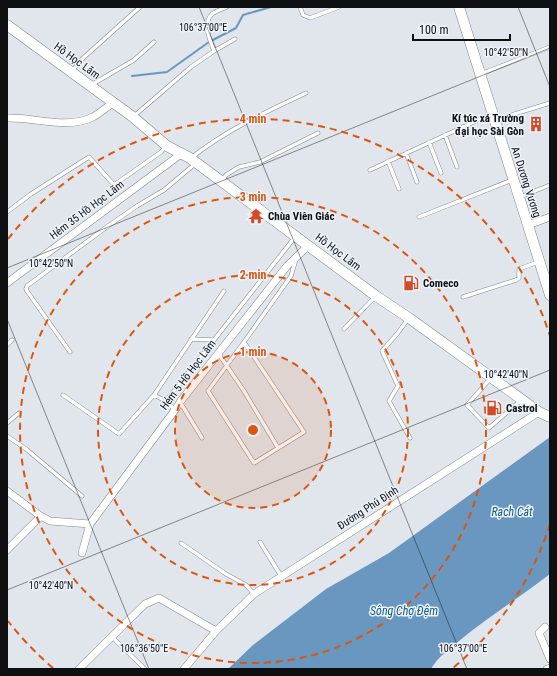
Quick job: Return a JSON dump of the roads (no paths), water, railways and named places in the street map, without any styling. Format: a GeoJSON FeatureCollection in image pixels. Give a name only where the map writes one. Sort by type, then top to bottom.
{"type":"FeatureCollection","features":[{"type":"Feature","properties":{"kind":"main road","name":"An Dương Vương"},"geometry":{"type":"LineString","coordinates":[[458,7],[539,261],[546,271],[550,295]]}},
{"type":"Feature","properties":{"kind":"main road","name":"Hồ Học Lãm"},"geometry":{"type":"LineString","coordinates":[[7,25],[133,116],[167,146],[189,158],[376,296],[409,318],[538,412],[550,417]]}},
{"type":"Feature","properties":{"kind":"street"},"geometry":{"type":"LineString","coordinates":[[7,118],[60,123],[73,122],[92,117],[114,102]]}},
{"type":"Feature","properties":{"kind":"street","name":"Hẻm 35 Hồ Học Lãm"},"geometry":{"type":"LineString","coordinates":[[7,283],[189,158]]}},
{"type":"Feature","properties":{"kind":"street"},"geometry":{"type":"LineString","coordinates":[[528,225],[550,217]]}},
{"type":"Feature","properties":{"kind":"street","name":"Hẻm 5 Hồ Học Lãm"},"geometry":{"type":"LineString","coordinates":[[90,524],[218,353],[287,266],[309,246]]}},
{"type":"Feature","properties":{"kind":"street","name":"Đường Phú Định"},"geometry":{"type":"LineString","coordinates":[[184,669],[216,631],[254,594],[538,412]]}},
{"type":"Feature","properties":{"kind":"street"},"geometry":{"type":"LineString","coordinates":[[7,491],[50,522],[90,524],[82,553]]}},
{"type":"Feature","properties":{"kind":"street"},"geometry":{"type":"LineString","coordinates":[[7,550],[41,516]]}},
{"type":"Feature","properties":{"kind":"street"},"geometry":{"type":"LineString","coordinates":[[79,669],[145,604],[159,598],[216,631]]}},
{"type":"Feature","properties":{"kind":"street"},"geometry":{"type":"LineString","coordinates":[[545,626],[538,633],[550,659]]}},
{"type":"Feature","properties":{"kind":"lane"},"geometry":{"type":"LineString","coordinates":[[72,71],[82,59],[140,7]]}},
{"type":"Feature","properties":{"kind":"lane"},"geometry":{"type":"LineString","coordinates":[[214,51],[207,26],[208,19],[212,14],[226,7]]}},
{"type":"Feature","properties":{"kind":"lane"},"geometry":{"type":"LineString","coordinates":[[300,7],[306,18],[310,18],[339,7]]}},
{"type":"Feature","properties":{"kind":"lane"},"geometry":{"type":"LineString","coordinates":[[133,116],[191,67],[235,39]]}},
{"type":"Feature","properties":{"kind":"lane"},"geometry":{"type":"LineString","coordinates":[[90,86],[134,60],[154,42]]}},
{"type":"Feature","properties":{"kind":"lane"},"geometry":{"type":"LineString","coordinates":[[480,74],[550,47]]}},
{"type":"Feature","properties":{"kind":"lane"},"geometry":{"type":"LineString","coordinates":[[70,352],[27,291],[27,286],[136,206],[164,190],[189,158],[208,144],[243,123],[306,93]]}},
{"type":"Feature","properties":{"kind":"lane"},"geometry":{"type":"LineString","coordinates":[[370,170],[445,135],[493,117],[550,103]]}},
{"type":"Feature","properties":{"kind":"lane"},"geometry":{"type":"LineString","coordinates":[[221,181],[226,175],[239,167],[260,162],[318,133]]}},
{"type":"Feature","properties":{"kind":"lane"},"geometry":{"type":"LineString","coordinates":[[445,135],[457,167]]}},
{"type":"Feature","properties":{"kind":"lane"},"geometry":{"type":"LineString","coordinates":[[429,142],[441,173]]}},
{"type":"Feature","properties":{"kind":"lane"},"geometry":{"type":"LineString","coordinates":[[7,212],[31,194],[89,157],[114,185],[161,152],[167,146]]}},
{"type":"Feature","properties":{"kind":"lane"},"geometry":{"type":"LineString","coordinates":[[406,153],[417,182]]}},
{"type":"Feature","properties":{"kind":"lane"},"geometry":{"type":"LineString","coordinates":[[388,162],[399,189]]}},
{"type":"Feature","properties":{"kind":"lane"},"geometry":{"type":"LineString","coordinates":[[418,217],[513,180]]}},
{"type":"Feature","properties":{"kind":"lane"},"geometry":{"type":"LineString","coordinates":[[519,197],[550,185]]}},
{"type":"Feature","properties":{"kind":"lane"},"geometry":{"type":"LineString","coordinates":[[166,401],[296,236]]}},
{"type":"Feature","properties":{"kind":"lane"},"geometry":{"type":"LineString","coordinates":[[244,342],[304,432],[254,463],[208,391],[227,367],[244,342],[291,276],[296,257]]}},
{"type":"Feature","properties":{"kind":"lane"},"geometry":{"type":"LineString","coordinates":[[463,298],[516,280],[519,278],[519,269],[539,261]]}},
{"type":"Feature","properties":{"kind":"lane"},"geometry":{"type":"LineString","coordinates":[[63,395],[119,434],[154,395],[224,291]]}},
{"type":"Feature","properties":{"kind":"lane"},"geometry":{"type":"LineString","coordinates":[[344,329],[376,296]]}},
{"type":"Feature","properties":{"kind":"lane"},"geometry":{"type":"LineString","coordinates":[[409,318],[382,351],[398,386],[389,401],[410,438]]}},
{"type":"Feature","properties":{"kind":"lane"},"geometry":{"type":"LineString","coordinates":[[191,339],[213,340]]}},
{"type":"Feature","properties":{"kind":"lane"},"geometry":{"type":"LineString","coordinates":[[7,345],[12,340]]}},
{"type":"Feature","properties":{"kind":"lane"},"geometry":{"type":"LineString","coordinates":[[218,353],[244,391],[278,448]]}},
{"type":"Feature","properties":{"kind":"lane"},"geometry":{"type":"LineString","coordinates":[[491,378],[468,405],[489,428],[521,399]]}},
{"type":"Feature","properties":{"kind":"lane"},"geometry":{"type":"LineString","coordinates":[[154,395],[166,401],[175,410]]}},
{"type":"Feature","properties":{"kind":"lane"},"geometry":{"type":"LineString","coordinates":[[180,402],[202,438]]}},
{"type":"Feature","properties":{"kind":"lane"},"geometry":{"type":"LineString","coordinates":[[7,423],[19,413]]}},
{"type":"Feature","properties":{"kind":"lane"},"geometry":{"type":"LineString","coordinates":[[7,436],[26,449],[82,496]]}},
{"type":"Feature","properties":{"kind":"lane"},"geometry":{"type":"LineString","coordinates":[[260,542],[282,577]]}},
{"type":"Feature","properties":{"kind":"lane"},"geometry":{"type":"LineString","coordinates":[[181,543],[226,574],[246,585],[254,594]]}},
{"type":"Feature","properties":{"kind":"lane"},"geometry":{"type":"LineString","coordinates":[[112,637],[145,669]]}},
{"type":"Feature","properties":{"kind":"water","name":"Sông Chợ Đệm"},"geometry":{"type":"Polygon","coordinates":[[[550,437],[550,574],[470,632],[444,654],[431,669],[228,669],[253,645],[326,589],[389,553],[550,437]]]}},
{"type":"Feature","properties":{"kind":"waterway"},"geometry":{"type":"LineString","coordinates":[[132,76],[167,72],[209,42],[236,28],[243,15],[271,7]]}},
{"type":"Feature","properties":{"kind":"place","name":"Kí túc xá Trường đại học Sài Gòn"},"geometry":{"type":"Point","coordinates":[536,124]}},
{"type":"Feature","properties":{"kind":"place","name":"Chùa Viên Giác"},"geometry":{"type":"Point","coordinates":[256,216]}},
{"type":"Feature","properties":{"kind":"place","name":"Comeco"},"geometry":{"type":"Point","coordinates":[411,283]}},
{"type":"Feature","properties":{"kind":"place","name":"Castrol"},"geometry":{"type":"Point","coordinates":[494,408]}},
{"type":"Feature","properties":{"kind":"water label","name":"Rạch Cát"},"geometry":{"type":"Point","coordinates":[512,512]}}]}
